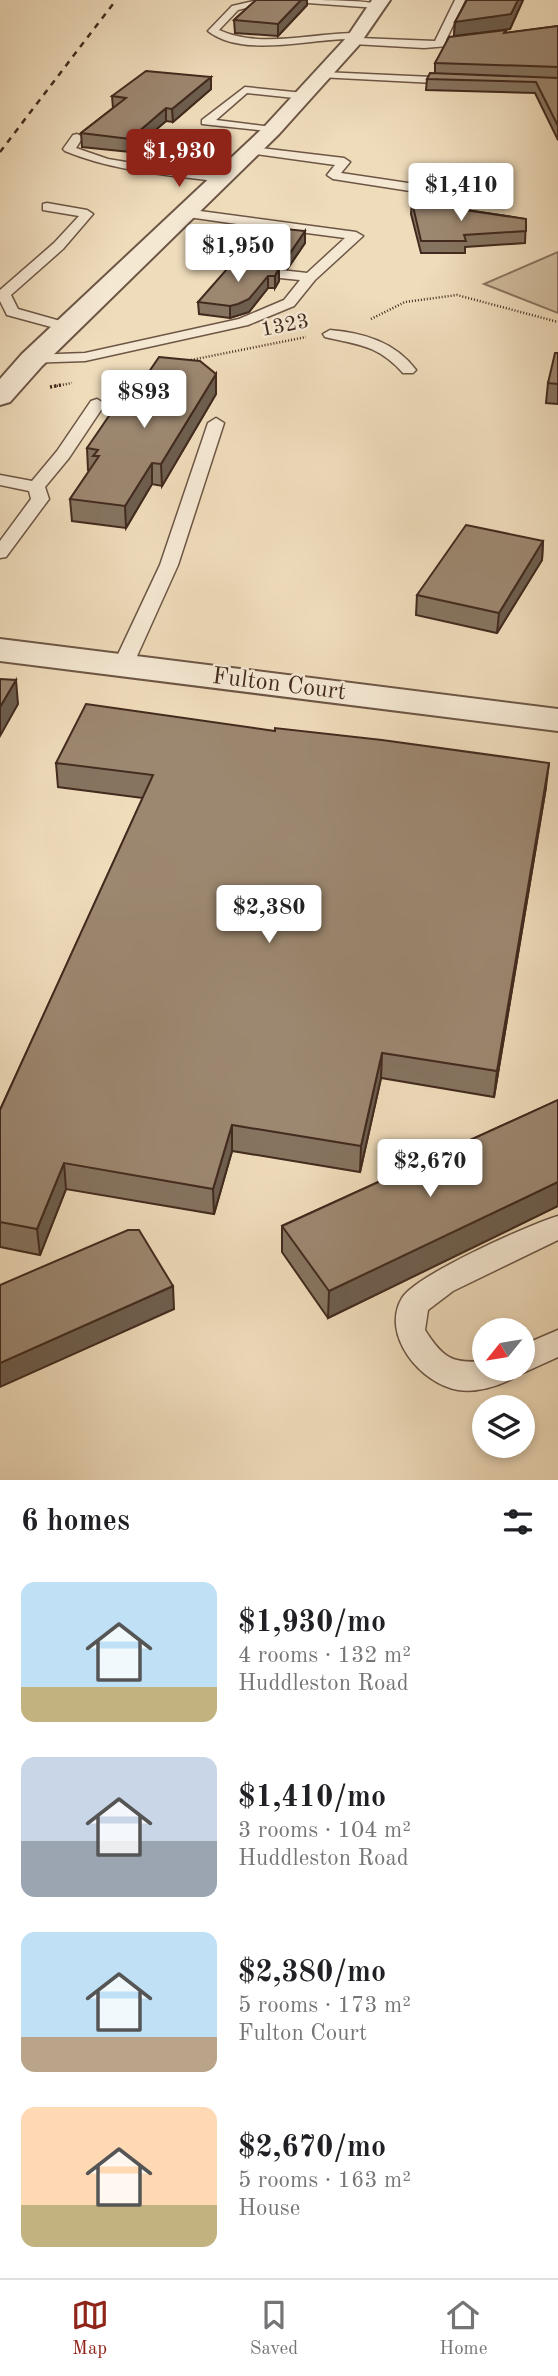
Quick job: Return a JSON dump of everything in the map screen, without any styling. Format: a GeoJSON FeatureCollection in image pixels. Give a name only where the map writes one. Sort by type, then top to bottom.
{"type":"FeatureCollection","features":[{"type":"Feature","properties":{"kind":"street"},"geometry":{"type":"LineString","coordinates":[[5,390],[66,327],[252,151],[354,39],[379,3]]}},
{"type":"Feature","properties":{"kind":"street","name":"Fulton Court"},"geometry":{"type":"LineString","coordinates":[[0,650],[558,720]]}},
{"type":"Feature","properties":{"kind":"lane"},"geometry":{"type":"LineString","coordinates":[[271,0],[235,8],[214,31],[236,38],[287,43],[332,36],[439,44],[482,39]]}},
{"type":"Feature","properties":{"kind":"lane"},"geometry":{"type":"LineString","coordinates":[[308,0],[379,3]]}},
{"type":"Feature","properties":{"kind":"lane"},"geometry":{"type":"LineString","coordinates":[[439,44],[460,0]]}},
{"type":"Feature","properties":{"kind":"lane"},"geometry":{"type":"LineString","coordinates":[[406,80],[411,66]]}},
{"type":"Feature","properties":{"kind":"lane"},"geometry":{"type":"LineString","coordinates":[[323,75],[461,82]]}},
{"type":"Feature","properties":{"kind":"lane"},"geometry":{"type":"LineString","coordinates":[[272,130],[206,122],[245,90],[304,96]]}},
{"type":"Feature","properties":{"kind":"lane"},"geometry":{"type":"LineString","coordinates":[[77,137],[69,149],[83,155],[142,167],[223,178]]}},
{"type":"Feature","properties":{"kind":"lane"},"geometry":{"type":"LineString","coordinates":[[142,167],[169,144]]}},
{"type":"Feature","properties":{"kind":"lane"},"geometry":{"type":"LineString","coordinates":[[252,151],[344,162],[333,175],[455,194]]}},
{"type":"Feature","properties":{"kind":"lane"},"geometry":{"type":"LineString","coordinates":[[47,207],[87,214],[73,234],[4,294],[12,312],[66,327]]}},
{"type":"Feature","properties":{"kind":"lane"},"geometry":{"type":"LineString","coordinates":[[32,360],[85,357],[243,322],[289,303],[310,277],[356,236],[185,213]]}},
{"type":"Feature","properties":{"kind":"lane"},"geometry":{"type":"LineString","coordinates":[[265,224],[244,255],[246,266],[260,272],[310,277]]}},
{"type":"Feature","properties":{"kind":"lane"},"geometry":{"type":"LineString","coordinates":[[330,334],[372,342],[397,356],[408,370]]}},
{"type":"Feature","properties":{"kind":"lane"},"geometry":{"type":"LineString","coordinates":[[36,487],[63,454],[97,404]]}},
{"type":"Feature","properties":{"kind":"lane"},"geometry":{"type":"LineString","coordinates":[[123,665],[169,565],[216,423]]}},
{"type":"Feature","properties":{"kind":"lane"},"geometry":{"type":"LineString","coordinates":[[0,480],[36,487]]}},
{"type":"Feature","properties":{"kind":"lane"},"geometry":{"type":"LineString","coordinates":[[0,553],[40,499],[36,487]]}},
{"type":"Feature","properties":{"kind":"lane"},"geometry":{"type":"LineString","coordinates":[[472,1376],[460,1377],[427,1359],[410,1332],[414,1304],[443,1282],[558,1227]]}},
{"type":"Feature","properties":{"kind":"lane"},"geometry":{"type":"LineString","coordinates":[[536,1354],[558,1343]]}},
{"type":"Feature","properties":{"kind":"path","name":"1323"},"geometry":{"type":"LineString","coordinates":[[186,361],[330,334],[367,321],[405,302],[457,295],[558,322]]}},
{"type":"Feature","properties":{"kind":"path"},"geometry":{"type":"LineString","coordinates":[[5,390],[42,388],[76,382]]}},
{"type":"Feature","properties":{"kind":"shaded area"},"geometry":{"type":"Polygon","coordinates":[[[558,252],[558,313],[484,284],[558,252]]]}},
{"type":"Feature","properties":{"kind":"building"},"geometry":{"type":"Polygon","coordinates":[[[256,0],[301,0],[278,24],[234,20],[256,0]]]}},
{"type":"Feature","properties":{"kind":"building"},"geometry":{"type":"Polygon","coordinates":[[[467,0],[518,0],[511,14],[455,22],[467,0]]]}},
{"type":"Feature","properties":{"kind":"building"},"geometry":{"type":"Polygon","coordinates":[[[558,26],[558,67],[435,63],[449,37],[558,26]]]}},
{"type":"Feature","properties":{"kind":"building"},"geometry":{"type":"Polygon","coordinates":[[[146,71],[211,77],[172,109],[166,108],[130,139],[81,133],[126,98],[112,96],[146,71]]]}},
{"type":"Feature","properties":{"kind":"building"},"geometry":{"type":"Polygon","coordinates":[[[430,73],[558,78],[558,126],[536,82],[427,79],[430,73]]]}},
{"type":"Feature","properties":{"kind":"building"},"geometry":{"type":"Polygon","coordinates":[[[412,202],[526,219],[526,231],[464,235],[466,241],[421,241],[412,202]]]}},
{"type":"Feature","properties":{"kind":"building"},"geometry":{"type":"Polygon","coordinates":[[[266,227],[305,231],[288,256],[254,250],[254,245],[266,227]]]}},
{"type":"Feature","properties":{"kind":"building"},"geometry":{"type":"Polygon","coordinates":[[[234,261],[279,268],[275,276],[268,276],[249,299],[238,304],[230,306],[198,302],[234,261]]]}},
{"type":"Feature","properties":{"kind":"building"},"geometry":{"type":"Polygon","coordinates":[[[555,353],[558,353],[558,384],[548,383],[555,353]]]}},
{"type":"Feature","properties":{"kind":"building"},"geometry":{"type":"Polygon","coordinates":[[[159,357],[200,361],[216,374],[161,464],[152,463],[125,506],[70,499],[99,456],[93,456],[98,450],[87,448],[111,413],[121,413],[159,357]]]}},
{"type":"Feature","properties":{"kind":"building"},"geometry":{"type":"Polygon","coordinates":[[[466,525],[543,541],[499,613],[417,595],[466,525]]]}},
{"type":"Feature","properties":{"kind":"building"},"geometry":{"type":"Polygon","coordinates":[[[0,679],[16,680],[0,707],[0,679]]]}},
{"type":"Feature","properties":{"kind":"building"},"geometry":{"type":"Polygon","coordinates":[[[86,704],[275,731],[275,728],[382,740],[549,763],[497,1071],[382,1053],[361,1146],[232,1125],[213,1189],[64,1163],[37,1229],[0,1222],[0,1110],[153,775],[56,763],[86,704]]]}},
{"type":"Feature","properties":{"kind":"building"},"geometry":{"type":"Polygon","coordinates":[[[558,1100],[558,1182],[329,1291],[282,1226],[558,1100]]]}},
{"type":"Feature","properties":{"kind":"building"},"geometry":{"type":"Polygon","coordinates":[[[128,1230],[139,1230],[173,1286],[0,1363],[0,1285],[128,1230]]]}},
{"type":"Feature","properties":{"kind":"railway"},"geometry":{"type":"LineString","coordinates":[[0,152],[116,0]]}}]}
